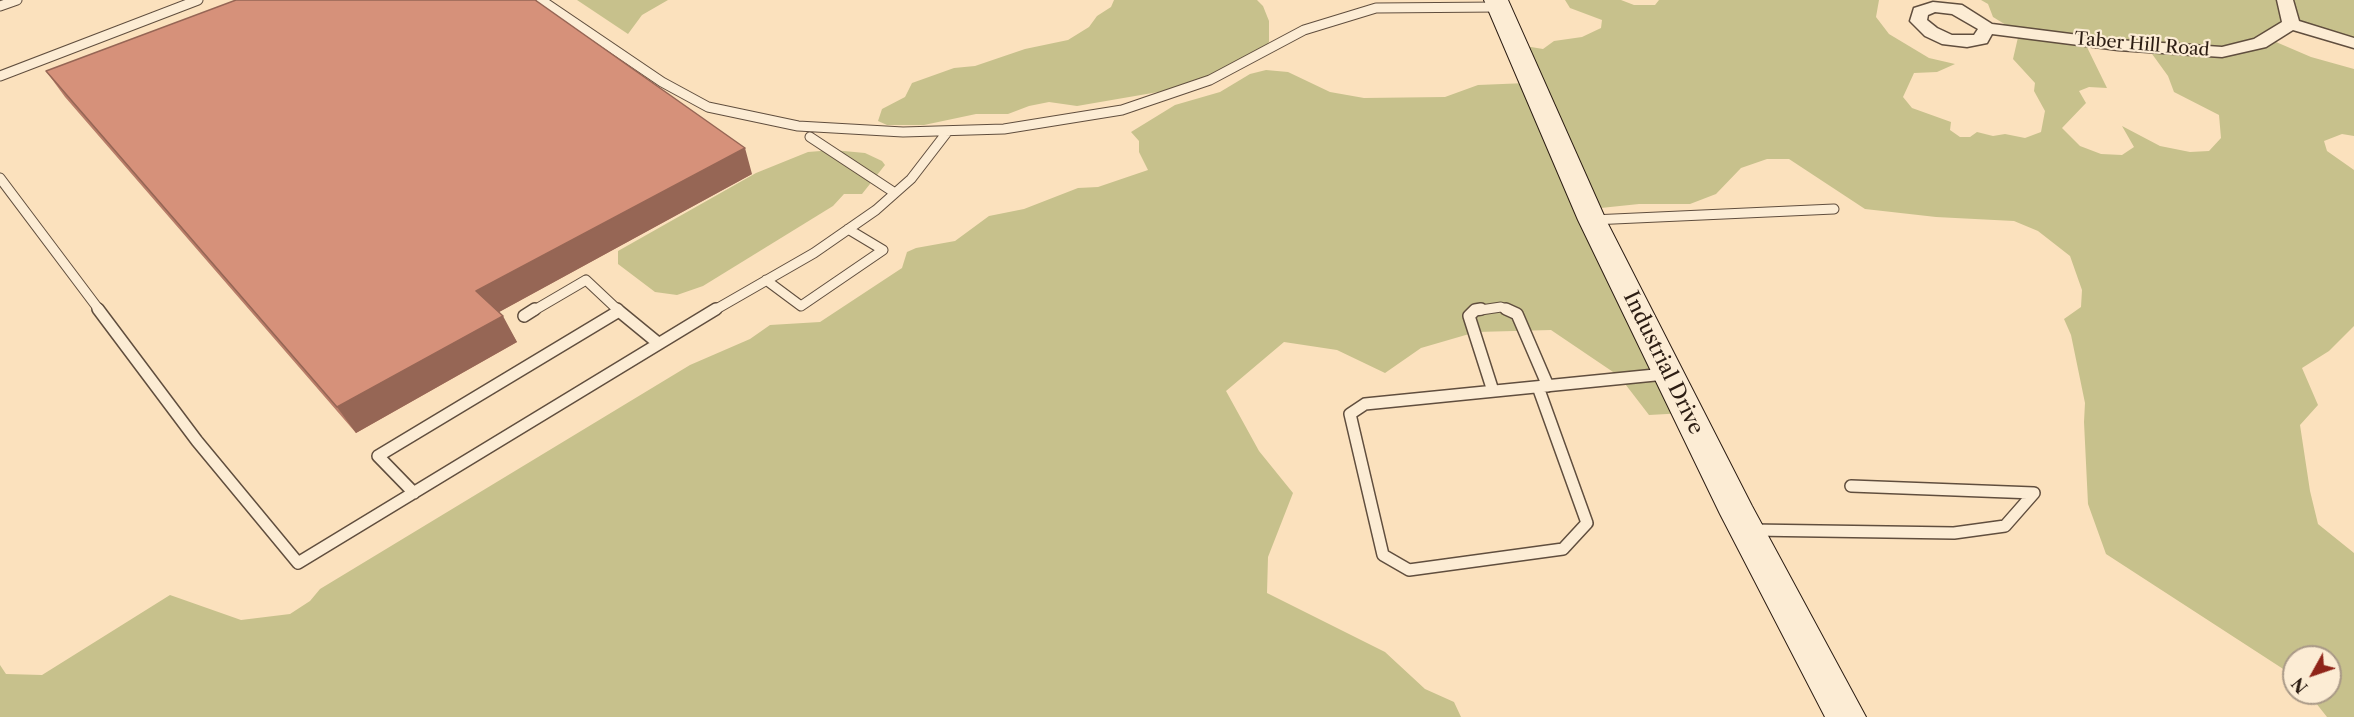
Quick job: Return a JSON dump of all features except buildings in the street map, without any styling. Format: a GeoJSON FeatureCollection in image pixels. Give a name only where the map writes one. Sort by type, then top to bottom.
{"type":"FeatureCollection","features":[{"type":"Feature","properties":{"kind":"street"},"geometry":{"type":"LineString","coordinates":[[2285,0],[2291,24],[2354,43]]}},
{"type":"Feature","properties":{"kind":"street","name":"Industrial Drive"},"geometry":{"type":"LineString","coordinates":[[1497,3],[1592,220],[1746,530],[1846,717]]}},
{"type":"Feature","properties":{"kind":"street","name":"Taber Hill Road"},"geometry":{"type":"LineString","coordinates":[[1987,28],[2118,45],[2222,52],[2260,43],[2291,24]]}},
{"type":"Feature","properties":{"kind":"lane"},"geometry":{"type":"LineString","coordinates":[[0,6],[17,0]]}},
{"type":"Feature","properties":{"kind":"lane"},"geometry":{"type":"LineString","coordinates":[[0,76],[198,0]]}},
{"type":"Feature","properties":{"kind":"lane"},"geometry":{"type":"LineString","coordinates":[[541,0],[662,82],[708,107],[798,126],[903,132],[1004,129],[1122,110],[1210,80],[1304,30],[1376,8],[1497,3]]}},
{"type":"Feature","properties":{"kind":"lane"},"geometry":{"type":"LineString","coordinates":[[0,178],[197,441],[298,563],[658,343],[814,253],[911,179],[948,131]]}},
{"type":"Feature","properties":{"kind":"lane"},"geometry":{"type":"LineString","coordinates":[[810,137],[895,193]]}},
{"type":"Feature","properties":{"kind":"lane"},"geometry":{"type":"LineString","coordinates":[[1592,220],[1834,209]]}},
{"type":"Feature","properties":{"kind":"lane"},"geometry":{"type":"LineString","coordinates":[[766,280],[801,306],[883,250],[848,229]]}},
{"type":"Feature","properties":{"kind":"lane"},"geometry":{"type":"LineString","coordinates":[[524,316],[586,280],[658,343]]}},
{"type":"Feature","properties":{"kind":"lane"},"geometry":{"type":"LineString","coordinates":[[1493,391],[1469,316],[1475,310],[1502,307],[1517,314],[1543,387],[1587,523],[1563,549],[1408,570],[1383,555],[1350,414],[1365,404],[1543,387],[1668,374]]}},
{"type":"Feature","properties":{"kind":"lane"},"geometry":{"type":"LineString","coordinates":[[414,493],[378,456],[619,311]]}},
{"type":"Feature","properties":{"kind":"lane"},"geometry":{"type":"LineString","coordinates":[[1746,530],[1954,534],[2005,526],[2034,493],[1851,486]]}},
{"type":"Feature","properties":{"kind":"shaded area"},"geometry":{"type":"Polygon","coordinates":[[[577,0],[668,0],[642,15],[628,34],[577,0]]]}},
{"type":"Feature","properties":{"kind":"shaded area"},"geometry":{"type":"Polygon","coordinates":[[[1114,0],[1257,0],[1263,6],[1269,21],[1269,42],[1261,52],[1231,68],[1164,91],[1077,106],[1049,102],[1008,114],[976,114],[924,125],[887,125],[878,121],[882,109],[905,97],[912,83],[954,68],[975,66],[1025,49],[1068,40],[1089,27],[1097,16],[1111,7],[1114,0]]]}},
{"type":"Feature","properties":{"kind":"shaded area"},"geometry":{"type":"Polygon","coordinates":[[[1565,0],[1621,0],[1634,5],[1655,5],[1659,0],[1879,0],[1876,17],[1889,34],[1929,58],[1955,64],[1937,72],[1914,73],[1903,97],[1912,108],[1951,122],[1950,130],[1960,137],[1970,137],[1977,132],[1993,136],[2005,134],[2025,138],[2041,132],[2045,111],[2034,91],[2035,83],[2013,59],[2019,33],[1993,17],[1988,4],[1981,0],[2354,0],[2354,44],[2292,26],[2269,39],[2311,57],[2354,69],[2354,136],[2342,134],[2324,141],[2327,151],[2354,170],[2354,326],[2329,351],[2302,368],[2318,405],[2300,425],[2310,491],[2318,524],[2354,553],[2354,717],[2327,717],[2318,705],[2342,705],[2342,645],[2282,645],[2282,668],[2106,554],[2088,504],[2085,403],[2071,335],[2064,319],[2081,307],[2082,290],[2070,256],[2038,231],[2014,221],[1936,217],[1865,209],[1789,159],[1767,159],[1741,168],[1716,194],[1690,204],[1639,204],[1591,209],[1685,413],[1649,415],[1619,376],[1551,330],[1476,332],[1421,348],[1385,373],[1337,350],[1284,342],[1226,391],[1259,451],[1293,493],[1268,557],[1267,593],[1385,652],[1425,689],[1454,702],[1461,717],[0,717],[0,665],[6,674],[42,675],[170,595],[241,620],[290,614],[310,601],[320,589],[690,365],[750,339],[770,325],[820,322],[902,268],[907,252],[916,248],[955,241],[989,216],[1024,209],[1078,188],[1098,187],[1148,170],[1139,152],[1139,141],[1131,132],[1175,105],[1220,92],[1250,74],[1266,70],[1288,72],[1330,92],[1364,98],[1445,97],[1478,85],[1527,83],[1513,44],[1543,49],[1554,41],[1582,37],[1601,28],[1602,20],[1570,8],[1565,0]],[[2083,39],[2107,88],[2089,87],[2079,91],[2086,103],[2062,128],[2080,146],[2101,154],[2122,155],[2134,147],[2122,126],[2160,146],[2190,152],[2209,151],[2221,138],[2219,115],[2174,92],[2168,76],[2147,47],[2083,39]]]}},
{"type":"Feature","properties":{"kind":"shaded area"},"geometry":{"type":"Polygon","coordinates":[[[833,150],[865,153],[882,161],[885,165],[862,194],[844,194],[833,206],[703,286],[677,295],[655,292],[618,264],[618,251],[756,173],[808,152],[833,150]]]}}]}
